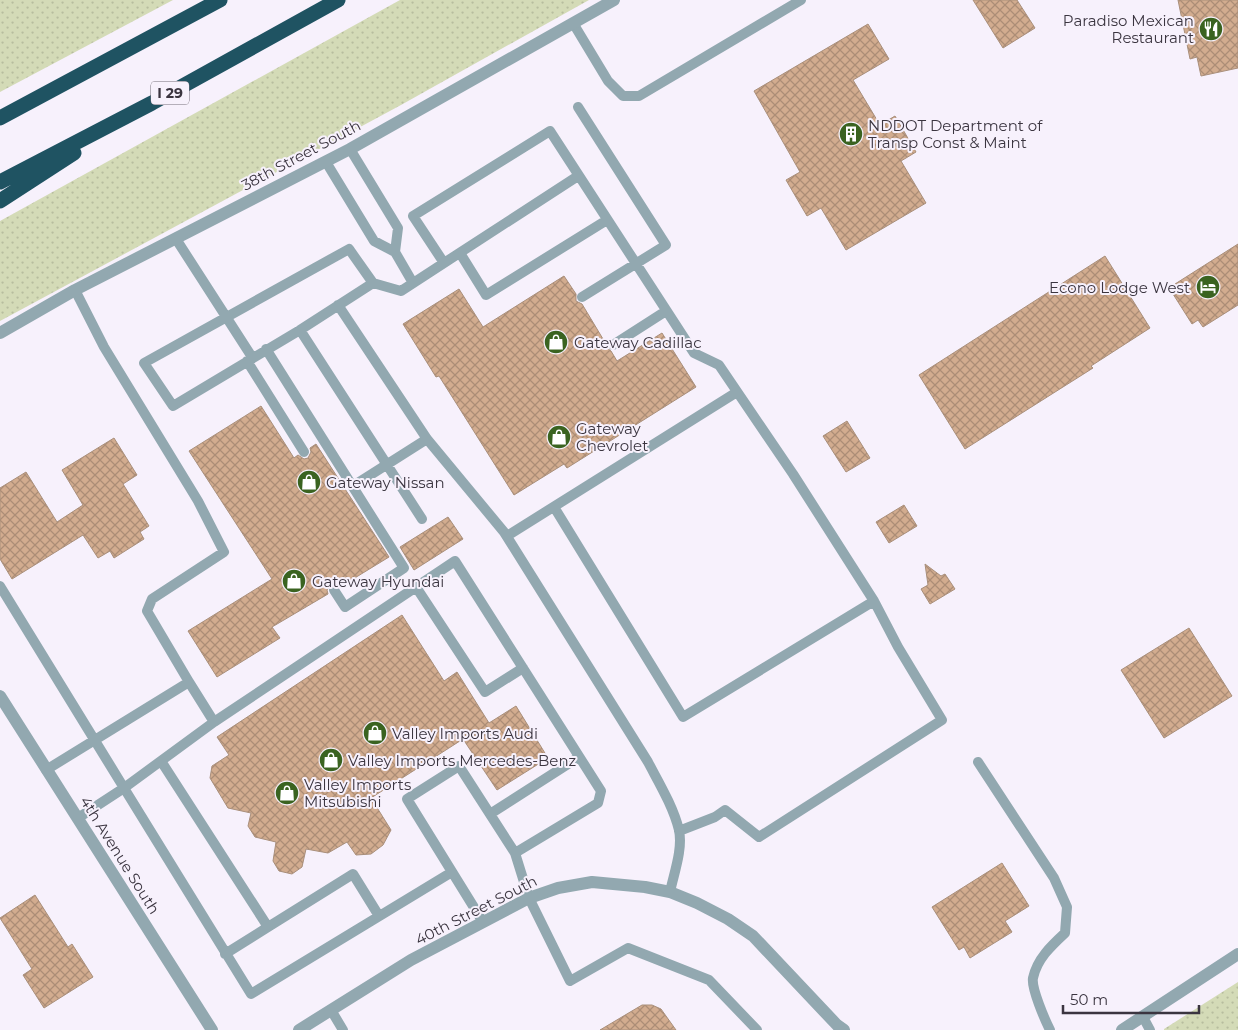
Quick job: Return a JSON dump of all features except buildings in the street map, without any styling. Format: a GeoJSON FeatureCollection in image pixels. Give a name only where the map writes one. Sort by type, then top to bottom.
{"type":"FeatureCollection","features":[{"type":"Feature","properties":{"kind":"highway"},"geometry":{"type":"LineString","coordinates":[[0,118],[220,0]]}},
{"type":"Feature","properties":{"kind":"highway","name":"I 29"},"geometry":{"type":"LineString","coordinates":[[0,182],[155,101],[338,0]]}},
{"type":"Feature","properties":{"kind":"highway"},"geometry":{"type":"LineString","coordinates":[[0,201],[155,101]]}},
{"type":"Feature","properties":{"kind":"street","name":"38th Street South"},"geometry":{"type":"LineString","coordinates":[[0,333],[75,290],[350,149],[614,0]]}},
{"type":"Feature","properties":{"kind":"street","name":"4th Avenue South"},"geometry":{"type":"LineString","coordinates":[[0,696],[212,1030]]}},
{"type":"Feature","properties":{"kind":"street","name":"40th Street South"},"geometry":{"type":"LineString","coordinates":[[298,1030],[412,960],[529,898],[558,888],[592,882],[645,887],[670,892],[697,902],[728,919],[753,936],[837,1025],[844,1030]]}},
{"type":"Feature","properties":{"kind":"street"},"geometry":{"type":"LineString","coordinates":[[1122,1030],[1238,954]]}},
{"type":"Feature","properties":{"kind":"lane"},"geometry":{"type":"LineString","coordinates":[[573,23],[608,81],[623,96],[639,96],[801,0]]}},
{"type":"Feature","properties":{"kind":"lane"},"geometry":{"type":"LineString","coordinates":[[578,107],[666,245],[582,297]]}},
{"type":"Feature","properties":{"kind":"lane"},"geometry":{"type":"LineString","coordinates":[[444,263],[413,216],[550,131],[694,353],[719,365],[793,474],[874,601],[898,647],[942,720],[759,837],[725,810],[714,817],[679,831]]}},
{"type":"Feature","properties":{"kind":"lane"},"geometry":{"type":"LineString","coordinates":[[350,149],[398,228],[394,252]]}},
{"type":"Feature","properties":{"kind":"lane"},"geometry":{"type":"LineString","coordinates":[[326,162],[374,241],[394,252],[413,283]]}},
{"type":"Feature","properties":{"kind":"lane"},"geometry":{"type":"LineString","coordinates":[[372,283],[300,330],[173,406],[144,363],[349,248],[372,283],[401,291],[578,176]]}},
{"type":"Feature","properties":{"kind":"lane"},"geometry":{"type":"LineString","coordinates":[[460,253],[486,295],[607,220]]}},
{"type":"Feature","properties":{"kind":"lane"},"geometry":{"type":"LineString","coordinates":[[176,239],[225,316],[304,452]]}},
{"type":"Feature","properties":{"kind":"lane"},"geometry":{"type":"LineString","coordinates":[[75,290],[104,347],[198,501],[224,552],[152,599],[147,612],[214,722]]}},
{"type":"Feature","properties":{"kind":"lane"},"geometry":{"type":"LineString","coordinates":[[338,305],[427,439],[507,536],[648,762],[665,794],[679,831],[679,854],[670,892]]}},
{"type":"Feature","properties":{"kind":"lane"},"geometry":{"type":"LineString","coordinates":[[613,345],[666,311]]}},
{"type":"Feature","properties":{"kind":"lane"},"geometry":{"type":"LineString","coordinates":[[300,330],[422,519]]}},
{"type":"Feature","properties":{"kind":"lane"},"geometry":{"type":"LineString","coordinates":[[266,349],[404,568],[345,607],[334,590]]}},
{"type":"Feature","properties":{"kind":"lane"},"geometry":{"type":"LineString","coordinates":[[507,536],[737,392]]}},
{"type":"Feature","properties":{"kind":"lane"},"geometry":{"type":"LineString","coordinates":[[353,486],[427,439]]}},
{"type":"Feature","properties":{"kind":"lane"},"geometry":{"type":"LineString","coordinates":[[554,508],[683,717],[874,601]]}},
{"type":"Feature","properties":{"kind":"lane"},"geometry":{"type":"LineString","coordinates":[[78,818],[124,788],[214,722],[455,561],[601,791],[598,803],[515,854]]}},
{"type":"Feature","properties":{"kind":"lane"},"geometry":{"type":"LineString","coordinates":[[0,586],[250,994],[452,872]]}},
{"type":"Feature","properties":{"kind":"lane"},"geometry":{"type":"LineString","coordinates":[[416,587],[485,692],[523,668]]}},
{"type":"Feature","properties":{"kind":"lane"},"geometry":{"type":"LineString","coordinates":[[46,770],[189,682]]}},
{"type":"Feature","properties":{"kind":"lane"},"geometry":{"type":"LineString","coordinates":[[490,814],[580,757]]}},
{"type":"Feature","properties":{"kind":"lane"},"geometry":{"type":"LineString","coordinates":[[161,761],[268,927]]}},
{"type":"Feature","properties":{"kind":"lane"},"geometry":{"type":"LineString","coordinates":[[978,762],[1054,878],[1067,907],[1065,933],[1045,952],[1032,979],[1040,1007],[1050,1030]]}},
{"type":"Feature","properties":{"kind":"lane"},"geometry":{"type":"LineString","coordinates":[[483,922],[407,799],[460,766],[515,854],[529,898],[570,981],[628,948],[709,980],[758,1030]]}},
{"type":"Feature","properties":{"kind":"lane"},"geometry":{"type":"LineString","coordinates":[[225,954],[352,874],[379,916]]}},
{"type":"Feature","properties":{"kind":"lane"},"geometry":{"type":"LineString","coordinates":[[331,1010],[344,1030]]}},
{"type":"Feature","properties":{"kind":"lane"},"geometry":{"type":"LineString","coordinates":[[1143,1017],[1150,1030]]}},
{"type":"Feature","properties":{"kind":"green space"},"geometry":{"type":"Polygon","coordinates":[[[0,0],[173,0],[0,92],[0,0]]]}},
{"type":"Feature","properties":{"kind":"green space"},"geometry":{"type":"Polygon","coordinates":[[[400,0],[589,0],[401,105],[0,321],[0,221],[400,0]]]}},
{"type":"Feature","properties":{"kind":"green space"},"geometry":{"type":"Polygon","coordinates":[[[1238,982],[1238,1030],[1164,1030],[1164,1029],[1238,982]]]}},
{"type":"Feature","properties":{"kind":"place","name":"Paradiso Mexican Restaurant"},"geometry":{"type":"Point","coordinates":[1211,29]}},
{"type":"Feature","properties":{"kind":"place","name":"NDDOT Department of Transp Const & Maint"},"geometry":{"type":"Point","coordinates":[851,134]}},
{"type":"Feature","properties":{"kind":"place","name":"Econo Lodge West"},"geometry":{"type":"Point","coordinates":[1208,287]}},
{"type":"Feature","properties":{"kind":"place","name":"Gateway Cadillac"},"geometry":{"type":"Point","coordinates":[556,342]}},
{"type":"Feature","properties":{"kind":"place","name":"Gateway Chevrolet"},"geometry":{"type":"Point","coordinates":[559,437]}},
{"type":"Feature","properties":{"kind":"place","name":"Gateway Nissan"},"geometry":{"type":"Point","coordinates":[309,482]}},
{"type":"Feature","properties":{"kind":"place","name":"Gateway Hyundai"},"geometry":{"type":"Point","coordinates":[294,581]}},
{"type":"Feature","properties":{"kind":"place","name":"Valley Imports Audi"},"geometry":{"type":"Point","coordinates":[375,733]}},
{"type":"Feature","properties":{"kind":"place","name":"Valley Imports Mercedes-Benz"},"geometry":{"type":"Point","coordinates":[331,760]}},
{"type":"Feature","properties":{"kind":"place","name":"Valley Imports Mitsubishi"},"geometry":{"type":"Point","coordinates":[287,793]}}]}
